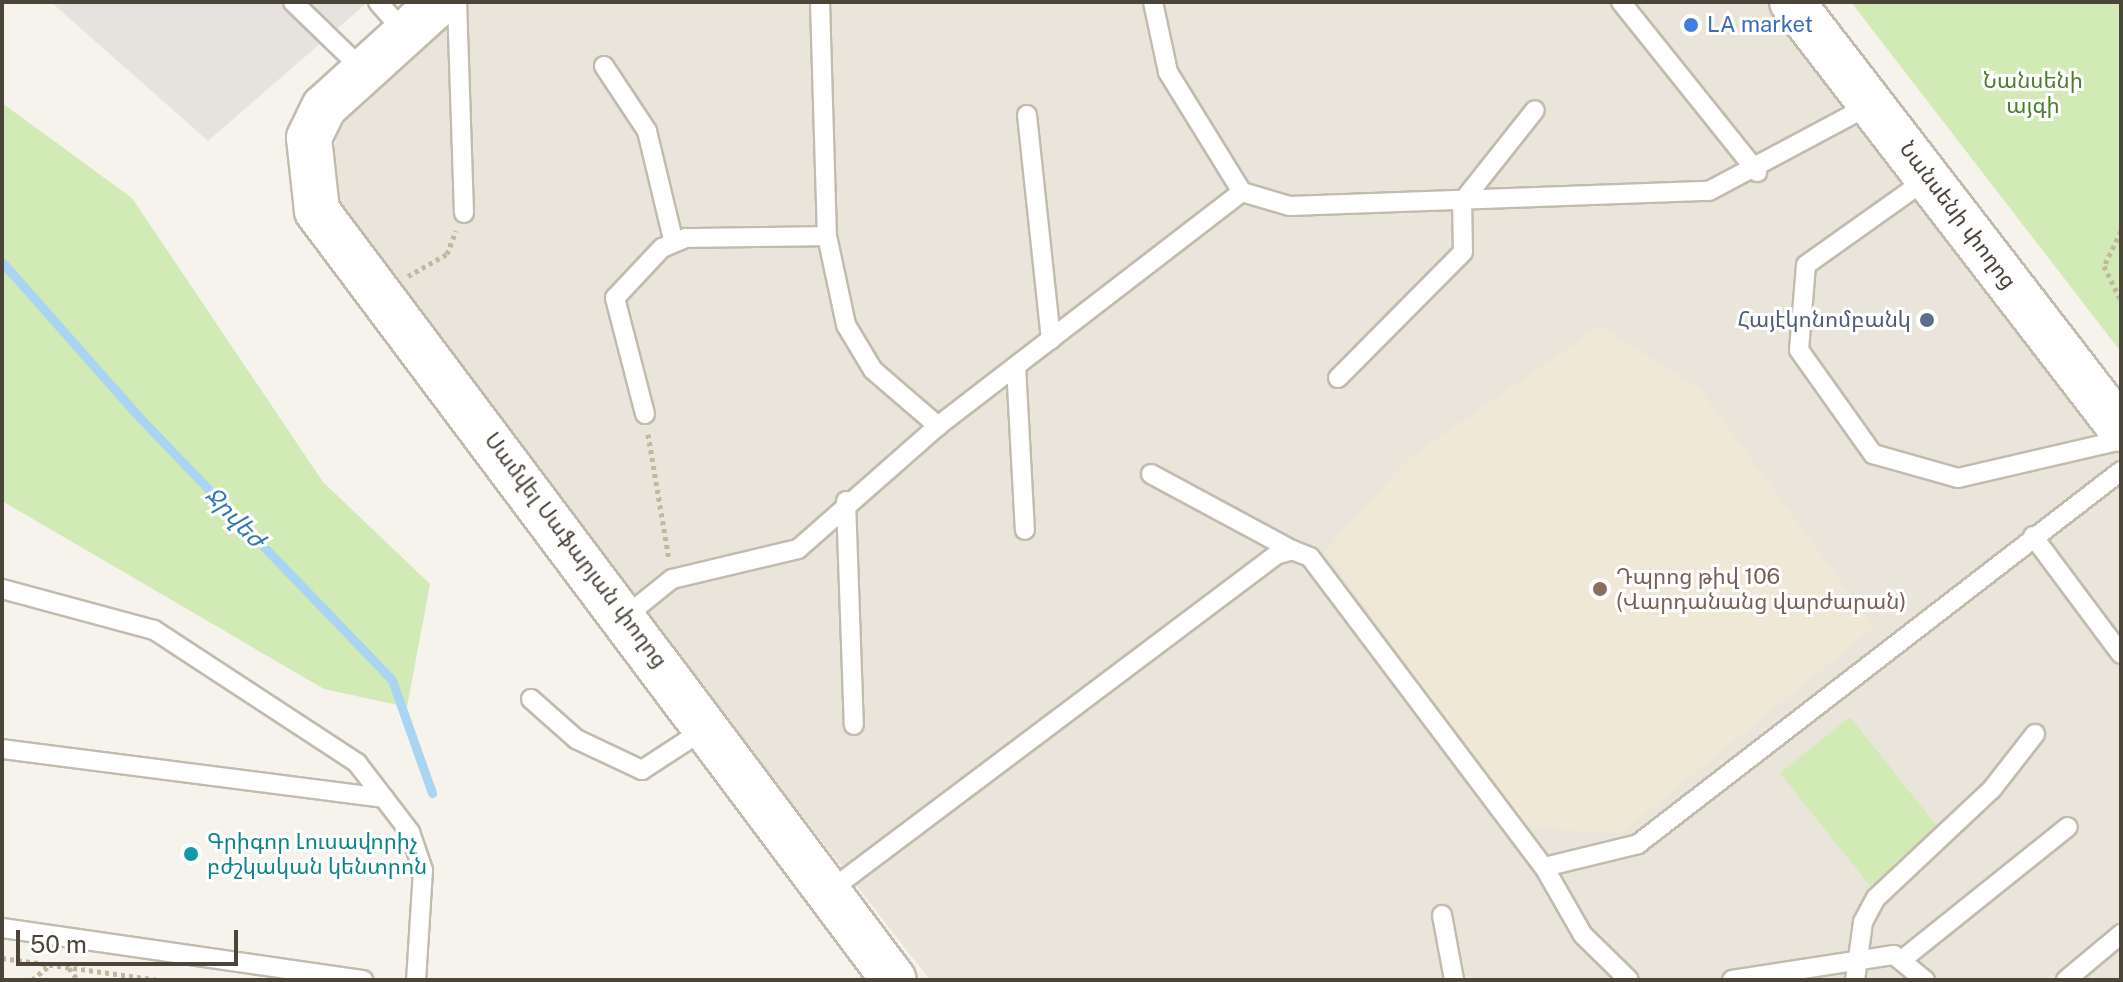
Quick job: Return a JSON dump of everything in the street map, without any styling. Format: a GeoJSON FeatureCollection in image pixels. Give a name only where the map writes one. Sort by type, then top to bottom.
{"type":"FeatureCollection","features":[{"type":"Feature","properties":{"kind":"street"},"geometry":{"type":"LineString","coordinates":[[361,68],[391,17],[440,2]]}},
{"type":"Feature","properties":{"kind":"street","name":"Նանսենի փողոց"},"geometry":{"type":"LineString","coordinates":[[1792,2],[1930,177],[2121,429]]}},
{"type":"Feature","properties":{"kind":"street","name":"Սամվել Սաֆարյան փողոց"},"geometry":{"type":"LineString","coordinates":[[361,68],[324,107],[309,138],[317,211],[710,726],[832,889],[894,980]]}},
{"type":"Feature","properties":{"kind":"lane"},"geometry":{"type":"LineString","coordinates":[[293,2],[361,68]]}},
{"type":"Feature","properties":{"kind":"lane"},"geometry":{"type":"LineString","coordinates":[[457,2],[464,213]]}},
{"type":"Feature","properties":{"kind":"lane"},"geometry":{"type":"LineString","coordinates":[[820,2],[827,236],[855,350],[938,426]]}},
{"type":"Feature","properties":{"kind":"lane"},"geometry":{"type":"LineString","coordinates":[[1153,2],[1168,72],[1242,192],[1290,206],[1709,191],[1757,172],[1873,104]]}},
{"type":"Feature","properties":{"kind":"lane"},"geometry":{"type":"LineString","coordinates":[[1621,2],[1757,172]]}},
{"type":"Feature","properties":{"kind":"lane"},"geometry":{"type":"LineString","coordinates":[[604,66],[647,131],[673,239]]}},
{"type":"Feature","properties":{"kind":"lane"},"geometry":{"type":"LineString","coordinates":[[1338,378],[1463,252],[1462,202],[1535,110]]}},
{"type":"Feature","properties":{"kind":"lane"},"geometry":{"type":"LineString","coordinates":[[1027,115],[1051,340]]}},
{"type":"Feature","properties":{"kind":"lane"},"geometry":{"type":"LineString","coordinates":[[1930,177],[1806,265],[1799,350],[1873,454],[1958,478],[2121,440]]}},
{"type":"Feature","properties":{"kind":"lane"},"geometry":{"type":"LineString","coordinates":[[626,616],[672,579],[798,549],[846,501],[938,426],[1242,192]]}},
{"type":"Feature","properties":{"kind":"lane"},"geometry":{"type":"LineString","coordinates":[[645,414],[615,298],[673,239],[827,236]]}},
{"type":"Feature","properties":{"kind":"lane"},"geometry":{"type":"LineString","coordinates":[[1016,366],[1025,530]]}},
{"type":"Feature","properties":{"kind":"lane"},"geometry":{"type":"LineString","coordinates":[[1544,867],[1638,844],[2121,471]]}},
{"type":"Feature","properties":{"kind":"lane"},"geometry":{"type":"LineString","coordinates":[[1151,474],[1310,557],[1544,867],[1583,935],[1629,980]]}},
{"type":"Feature","properties":{"kind":"lane"},"geometry":{"type":"LineString","coordinates":[[846,501],[854,725]]}},
{"type":"Feature","properties":{"kind":"lane"},"geometry":{"type":"LineString","coordinates":[[2033,536],[2121,654]]}},
{"type":"Feature","properties":{"kind":"lane"},"geometry":{"type":"LineString","coordinates":[[832,889],[1276,555],[1292,550]]}},
{"type":"Feature","properties":{"kind":"lane"},"geometry":{"type":"LineString","coordinates":[[2,589],[154,630],[357,763],[410,832],[423,870],[416,980]]}},
{"type":"Feature","properties":{"kind":"lane"},"geometry":{"type":"LineString","coordinates":[[531,699],[576,739],[642,770],[710,726]]}},
{"type":"Feature","properties":{"kind":"lane"},"geometry":{"type":"LineString","coordinates":[[1855,980],[1861,959],[1863,922],[1876,898],[1992,789],[2035,734]]}},
{"type":"Feature","properties":{"kind":"lane"},"geometry":{"type":"LineString","coordinates":[[2,749],[384,798]]}},
{"type":"Feature","properties":{"kind":"lane"},"geometry":{"type":"LineString","coordinates":[[1732,980],[1861,959],[1903,959],[2068,827]]}},
{"type":"Feature","properties":{"kind":"lane"},"geometry":{"type":"LineString","coordinates":[[1442,915],[1454,980]]}},
{"type":"Feature","properties":{"kind":"lane"},"geometry":{"type":"LineString","coordinates":[[2,928],[272,974],[363,980]]}},
{"type":"Feature","properties":{"kind":"lane"},"geometry":{"type":"LineString","coordinates":[[2066,980],[2121,934]]}},
{"type":"Feature","properties":{"kind":"lane"},"geometry":{"type":"LineString","coordinates":[[1903,959],[1925,980]]}},
{"type":"Feature","properties":{"kind":"path"},"geometry":{"type":"LineString","coordinates":[[379,293],[447,254],[464,213]]}},
{"type":"Feature","properties":{"kind":"path"},"geometry":{"type":"LineString","coordinates":[[2121,231],[2104,266],[2121,301]]}},
{"type":"Feature","properties":{"kind":"path"},"geometry":{"type":"LineString","coordinates":[[645,414],[672,579]]}},
{"type":"Feature","properties":{"kind":"path"},"geometry":{"type":"LineString","coordinates":[[2,958],[158,980]]}},
{"type":"Feature","properties":{"kind":"path"},"geometry":{"type":"LineString","coordinates":[[32,980],[51,965]]}},
{"type":"Feature","properties":{"kind":"path"},"geometry":{"type":"LineString","coordinates":[[68,967],[78,980]]}},
{"type":"Feature","properties":{"kind":"shaded area"},"geometry":{"type":"Polygon","coordinates":[[[51,2],[368,2],[208,141],[51,2]]]}},
{"type":"Feature","properties":{"kind":"shaded area"},"geometry":{"type":"Polygon","coordinates":[[[467,2],[1768,2],[2121,454],[2121,980],[930,980],[342,227],[328,180],[338,129],[467,2]]]}},
{"type":"Feature","properties":{"kind":"shaded area","name":"Դպրոց թիվ 106 (Վարդանանց վարժարան)"},"geometry":{"type":"Polygon","coordinates":[[[1600,326],[1700,389],[1874,627],[1621,833],[1523,828],[1325,551],[1409,458],[1600,326]]]}},
{"type":"Feature","properties":{"kind":"green space","name":"Նանսենի այգի"},"geometry":{"type":"Polygon","coordinates":[[[1851,2],[2121,2],[2121,352],[1851,2]]]}},
{"type":"Feature","properties":{"kind":"green space"},"geometry":{"type":"Polygon","coordinates":[[[2,103],[132,198],[323,482],[430,584],[407,707],[324,689],[2,501],[2,103]]]}},
{"type":"Feature","properties":{"kind":"green space"},"geometry":{"type":"Polygon","coordinates":[[[1850,717],[1940,830],[1870,886],[1780,773],[1850,717]]]}},
{"type":"Feature","properties":{"kind":"waterway","name":"Ջրվեժ"},"geometry":{"type":"LineString","coordinates":[[2,262],[141,419],[392,680],[432,793]]}},
{"type":"Feature","properties":{"kind":"place","name":"LA market"},"geometry":{"type":"Point","coordinates":[1691,25]}},
{"type":"Feature","properties":{"kind":"place","name":"Հայէկոնոմբանկ"},"geometry":{"type":"Point","coordinates":[1927,320]}},
{"type":"Feature","properties":{"kind":"place","name":"Դպրոց թիվ 106 (Վարդանանց վարժարան)"},"geometry":{"type":"Point","coordinates":[1600,589]}},
{"type":"Feature","properties":{"kind":"place","name":"Գրիգոր Լուսավորիչ բժշկական կենտրոն"},"geometry":{"type":"Point","coordinates":[191,854]}}]}
